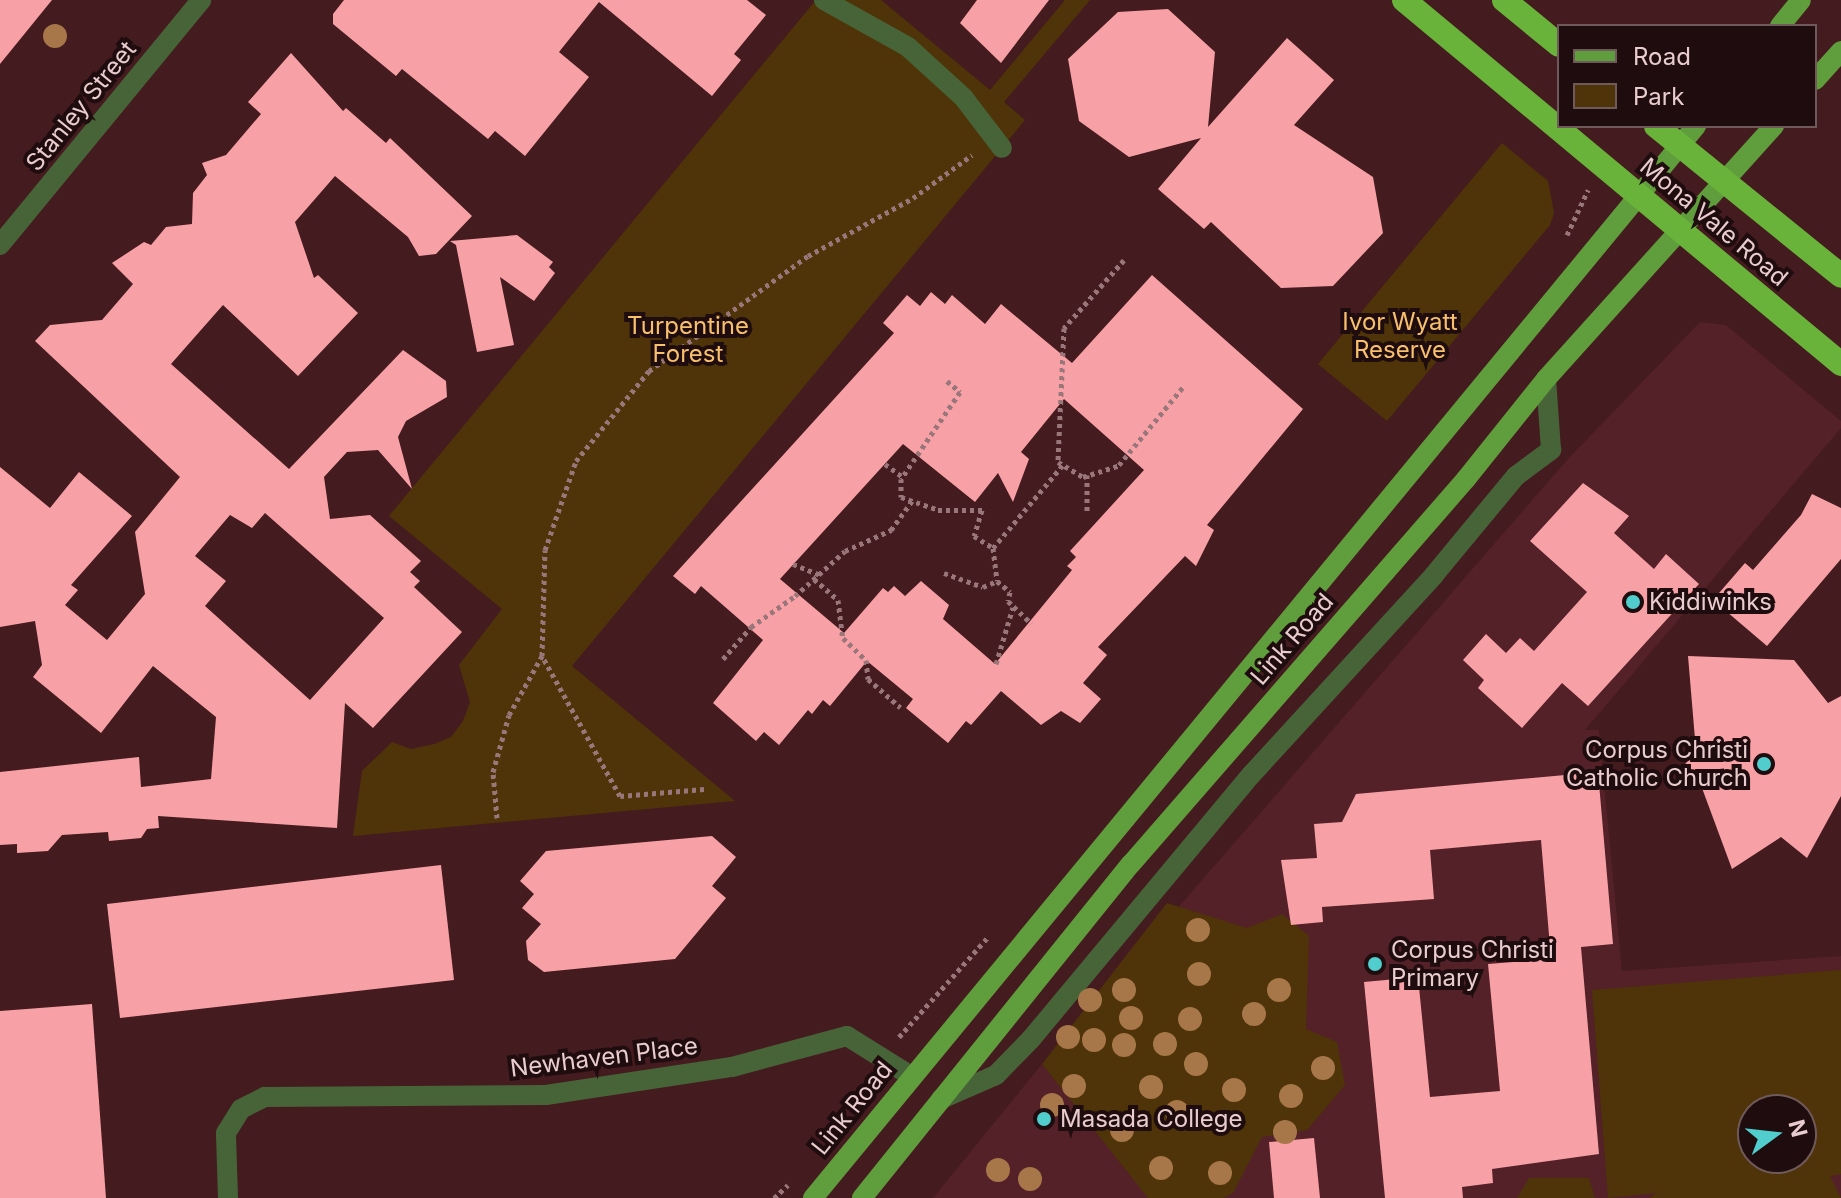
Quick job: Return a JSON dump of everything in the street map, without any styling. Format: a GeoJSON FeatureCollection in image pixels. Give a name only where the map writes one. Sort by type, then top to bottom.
{"type":"FeatureCollection","features":[{"type":"Feature","properties":{"kind":"highway","name":"Mona Vale Road"},"geometry":{"type":"LineString","coordinates":[[1404,0],[1841,364]]}},
{"type":"Feature","properties":{"kind":"highway"},"geometry":{"type":"LineString","coordinates":[[1504,0],[1557,43]]}},
{"type":"Feature","properties":{"kind":"highway","name":"Mona Vale Road"},"geometry":{"type":"LineString","coordinates":[[1658,128],[1841,276]]}},
{"type":"Feature","properties":{"kind":"main road"},"geometry":{"type":"LineString","coordinates":[[1782,24],[1801,0]]}},
{"type":"Feature","properties":{"kind":"main road"},"geometry":{"type":"LineString","coordinates":[[1817,78],[1841,51]]}},
{"type":"Feature","properties":{"kind":"main road","name":"Link Road"},"geometry":{"type":"LineString","coordinates":[[813,1198],[1694,128]]}},
{"type":"Feature","properties":{"kind":"main road","name":"Link Road"},"geometry":{"type":"LineString","coordinates":[[862,1198],[1131,864],[1466,479],[1546,379],[1772,128]]}},
{"type":"Feature","properties":{"kind":"street","name":"Stanley Street"},"geometry":{"type":"LineString","coordinates":[[0,245],[201,0]]}},
{"type":"Feature","properties":{"kind":"street"},"geometry":{"type":"LineString","coordinates":[[824,0],[908,47],[963,97],[999,142]]}},
{"type":"Feature","properties":{"kind":"street"},"geometry":{"type":"LineString","coordinates":[[941,1099],[996,1075],[1031,1039],[1251,775],[1434,575],[1516,476],[1551,450],[1546,379]]}},
{"type":"Feature","properties":{"kind":"street","name":"Newhaven Place"},"geometry":{"type":"LineString","coordinates":[[228,1198],[226,1133],[241,1109],[265,1097],[546,1095],[732,1067],[847,1036],[911,1076]]}},
{"type":"Feature","properties":{"kind":"path"},"geometry":{"type":"LineString","coordinates":[[497,818],[493,772],[509,715],[542,656],[545,550],[576,461],[649,371],[808,256],[913,198],[999,142]]}},
{"type":"Feature","properties":{"kind":"path"},"geometry":{"type":"LineString","coordinates":[[1558,246],[1589,189]]}},
{"type":"Feature","properties":{"kind":"path"},"geometry":{"type":"LineString","coordinates":[[1124,260],[1064,328],[1058,462],[1087,475],[1119,465],[1183,387]]}},
{"type":"Feature","properties":{"kind":"path"},"geometry":{"type":"LineString","coordinates":[[947,381],[960,392],[903,477],[901,497],[938,510],[982,510],[974,536],[993,548]]}},
{"type":"Feature","properties":{"kind":"path"},"geometry":{"type":"LineString","coordinates":[[885,464],[903,477]]}},
{"type":"Feature","properties":{"kind":"path"},"geometry":{"type":"LineString","coordinates":[[1031,623],[1008,601],[1010,592],[997,581],[993,548],[1063,465]]}},
{"type":"Feature","properties":{"kind":"path"},"geometry":{"type":"LineString","coordinates":[[1087,475],[1087,511]]}},
{"type":"Feature","properties":{"kind":"path"},"geometry":{"type":"LineString","coordinates":[[723,659],[751,627],[817,577],[845,551],[891,530],[912,501]]}},
{"type":"Feature","properties":{"kind":"path"},"geometry":{"type":"LineString","coordinates":[[793,564],[817,577],[838,600],[843,638],[866,660],[868,679],[900,707]]}},
{"type":"Feature","properties":{"kind":"path"},"geometry":{"type":"LineString","coordinates":[[944,573],[983,587],[997,581]]}},
{"type":"Feature","properties":{"kind":"path"},"geometry":{"type":"LineString","coordinates":[[996,664],[1013,607]]}},
{"type":"Feature","properties":{"kind":"path"},"geometry":{"type":"LineString","coordinates":[[542,656],[620,796],[704,789]]}},
{"type":"Feature","properties":{"kind":"path"},"geometry":{"type":"LineString","coordinates":[[903,1032],[990,935]]}},
{"type":"Feature","properties":{"kind":"shaded area","name":"Corpus Christi Primary"},"geometry":{"type":"Polygon","coordinates":[[[1700,322],[1726,325],[1841,421],[1841,428],[1585,730],[1599,730],[1622,971],[1841,956],[1841,1198],[933,1198],[1042,1064],[1568,459],[1700,322]]]}},
{"type":"Feature","properties":{"kind":"green space","name":"Turpentine Forest"},"geometry":{"type":"Polygon","coordinates":[[[816,0],[881,0],[990,90],[1065,0],[1090,0],[1004,102],[1025,120],[572,666],[735,801],[353,836],[362,771],[392,742],[411,749],[434,744],[451,737],[463,721],[470,702],[459,665],[502,609],[389,516],[816,0]]]}},
{"type":"Feature","properties":{"kind":"green space","name":"Ivor Wyatt Reserve"},"geometry":{"type":"Polygon","coordinates":[[[1502,143],[1548,181],[1554,213],[1550,225],[1387,421],[1318,364],[1502,143]]]}},
{"type":"Feature","properties":{"kind":"green space"},"geometry":{"type":"Polygon","coordinates":[[[1167,903],[1247,928],[1282,914],[1309,936],[1306,1029],[1337,1042],[1345,1085],[1307,1130],[1262,1137],[1233,1193],[1223,1198],[1148,1198],[1042,1064],[1167,903]]]}},
{"type":"Feature","properties":{"kind":"green space"},"geometry":{"type":"Polygon","coordinates":[[[1841,970],[1841,1174],[1830,1176],[1841,1198],[1650,1198],[1656,1193],[1608,1198],[1592,990],[1841,970]]]}},
{"type":"Feature","properties":{"kind":"green space"},"geometry":{"type":"Polygon","coordinates":[[[1529,1178],[1589,1178],[1595,1198],[1517,1198],[1529,1178]]]}},
{"type":"Feature","properties":{"kind":"building"},"geometry":{"type":"Polygon","coordinates":[[[0,0],[52,0],[0,64],[0,0]]]}},
{"type":"Feature","properties":{"kind":"building"},"geometry":{"type":"Polygon","coordinates":[[[344,0],[747,0],[766,15],[734,54],[741,60],[712,96],[599,2],[559,52],[589,77],[525,156],[495,131],[488,139],[402,69],[396,76],[333,24],[333,14],[344,0]]]}},
{"type":"Feature","properties":{"kind":"building"},"geometry":{"type":"Polygon","coordinates":[[[977,0],[1049,0],[1001,63],[960,23],[977,0]]]}},
{"type":"Feature","properties":{"kind":"building"},"geometry":{"type":"Polygon","coordinates":[[[1168,9],[1215,52],[1208,127],[1287,38],[1334,80],[1294,125],[1373,177],[1383,233],[1333,286],[1281,288],[1211,222],[1204,229],[1158,189],[1201,138],[1129,157],[1079,121],[1068,59],[1118,12],[1168,9]]]}},
{"type":"Feature","properties":{"kind":"building"},"geometry":{"type":"Polygon","coordinates":[[[291,53],[343,111],[346,108],[386,143],[390,138],[472,216],[436,254],[419,256],[408,237],[335,176],[295,222],[314,278],[318,275],[358,313],[298,376],[223,305],[171,364],[289,469],[403,350],[446,381],[447,397],[406,421],[398,437],[412,489],[378,450],[347,452],[324,477],[330,519],[370,515],[421,561],[410,572],[420,581],[414,587],[462,632],[373,728],[345,703],[337,828],[158,816],[159,828],[147,829],[141,838],[109,841],[108,832],[62,835],[48,851],[17,853],[17,844],[0,845],[0,772],[139,757],[141,787],[211,779],[216,717],[153,666],[101,733],[33,677],[42,665],[35,621],[0,627],[0,467],[50,508],[79,472],[132,516],[71,585],[78,590],[65,605],[107,640],[145,594],[135,532],[180,477],[35,341],[50,325],[102,320],[133,284],[112,263],[144,242],[151,245],[166,227],[192,224],[193,193],[207,175],[202,163],[226,155],[261,114],[248,102],[291,53]],[[265,513],[252,528],[230,515],[195,556],[226,581],[205,606],[310,700],[384,618],[265,513]]]}},
{"type":"Feature","properties":{"kind":"building"},"geometry":{"type":"Polygon","coordinates":[[[517,235],[553,262],[549,267],[555,273],[534,301],[500,277],[514,345],[477,352],[456,245],[450,241],[517,235]]]}},
{"type":"Feature","properties":{"kind":"building"},"geometry":{"type":"Polygon","coordinates":[[[1152,275],[1303,409],[1207,525],[1214,530],[1196,566],[1185,556],[1098,647],[1107,655],[1083,683],[1101,699],[1080,723],[1061,711],[1041,725],[1001,691],[971,725],[966,721],[948,743],[906,708],[913,699],[867,661],[830,706],[823,700],[812,714],[808,710],[779,745],[764,732],[756,741],[713,703],[763,640],[701,586],[695,594],[673,576],[894,333],[883,323],[907,295],[920,306],[931,292],[945,304],[952,295],[985,324],[1001,304],[1072,363],[1152,275]],[[1064,399],[1021,452],[1029,459],[1013,502],[998,473],[975,502],[903,444],[780,579],[844,633],[883,588],[888,592],[894,586],[905,596],[921,581],[949,605],[943,619],[995,664],[1072,570],[1067,566],[1076,557],[1070,551],[1144,470],[1064,399]]]}},
{"type":"Feature","properties":{"kind":"building","name":"Kiddiwinks"},"geometry":{"type":"Polygon","coordinates":[[[1583,483],[1629,516],[1614,533],[1654,569],[1666,554],[1699,584],[1588,706],[1562,683],[1522,728],[1478,688],[1484,680],[1463,660],[1486,634],[1506,653],[1520,638],[1534,651],[1587,592],[1530,541],[1583,483]]]}},
{"type":"Feature","properties":{"kind":"building"},"geometry":{"type":"Polygon","coordinates":[[[1812,494],[1841,508],[1841,559],[1767,646],[1713,600],[1745,563],[1753,570],[1801,515],[1812,494]]]}},
{"type":"Feature","properties":{"kind":"building","name":"Corpus Christi Catholic Church"},"geometry":{"type":"Polygon","coordinates":[[[1688,656],[1794,660],[1828,703],[1841,696],[1841,796],[1807,858],[1781,837],[1732,869],[1699,780],[1682,768],[1696,751],[1688,656]]]}},
{"type":"Feature","properties":{"kind":"building"},"geometry":{"type":"Polygon","coordinates":[[[1598,772],[1613,944],[1581,947],[1599,1154],[1492,1169],[1493,1183],[1462,1187],[1463,1198],[1385,1198],[1364,982],[1418,977],[1430,1097],[1500,1091],[1488,964],[1551,959],[1541,840],[1430,850],[1434,899],[1322,907],[1323,922],[1291,925],[1281,860],[1317,858],[1314,824],[1342,822],[1356,794],[1598,772]]]}},
{"type":"Feature","properties":{"kind":"building"},"geometry":{"type":"Polygon","coordinates":[[[712,836],[736,857],[712,886],[726,898],[675,959],[544,972],[528,960],[526,941],[541,924],[522,908],[534,894],[520,881],[546,851],[712,836]]]}},
{"type":"Feature","properties":{"kind":"building"},"geometry":{"type":"Polygon","coordinates":[[[441,865],[454,980],[120,1018],[107,904],[441,865]]]}},
{"type":"Feature","properties":{"kind":"building"},"geometry":{"type":"Polygon","coordinates":[[[92,1004],[106,1198],[0,1198],[0,1011],[92,1004]]]}},
{"type":"Feature","properties":{"kind":"building"},"geometry":{"type":"Polygon","coordinates":[[[1314,1138],[1320,1198],[1274,1198],[1269,1142],[1314,1138]]]}},
{"type":"Feature","properties":{"kind":"place","name":"Kiddiwinks"},"geometry":{"type":"Point","coordinates":[1633,602]}},
{"type":"Feature","properties":{"kind":"place","name":"Corpus Christi Catholic Church"},"geometry":{"type":"Point","coordinates":[1764,764]}},
{"type":"Feature","properties":{"kind":"place","name":"Corpus Christi Primary"},"geometry":{"type":"Point","coordinates":[1375,964]}},
{"type":"Feature","properties":{"kind":"place","name":"Masada College"},"geometry":{"type":"Point","coordinates":[1044,1119]}}]}
